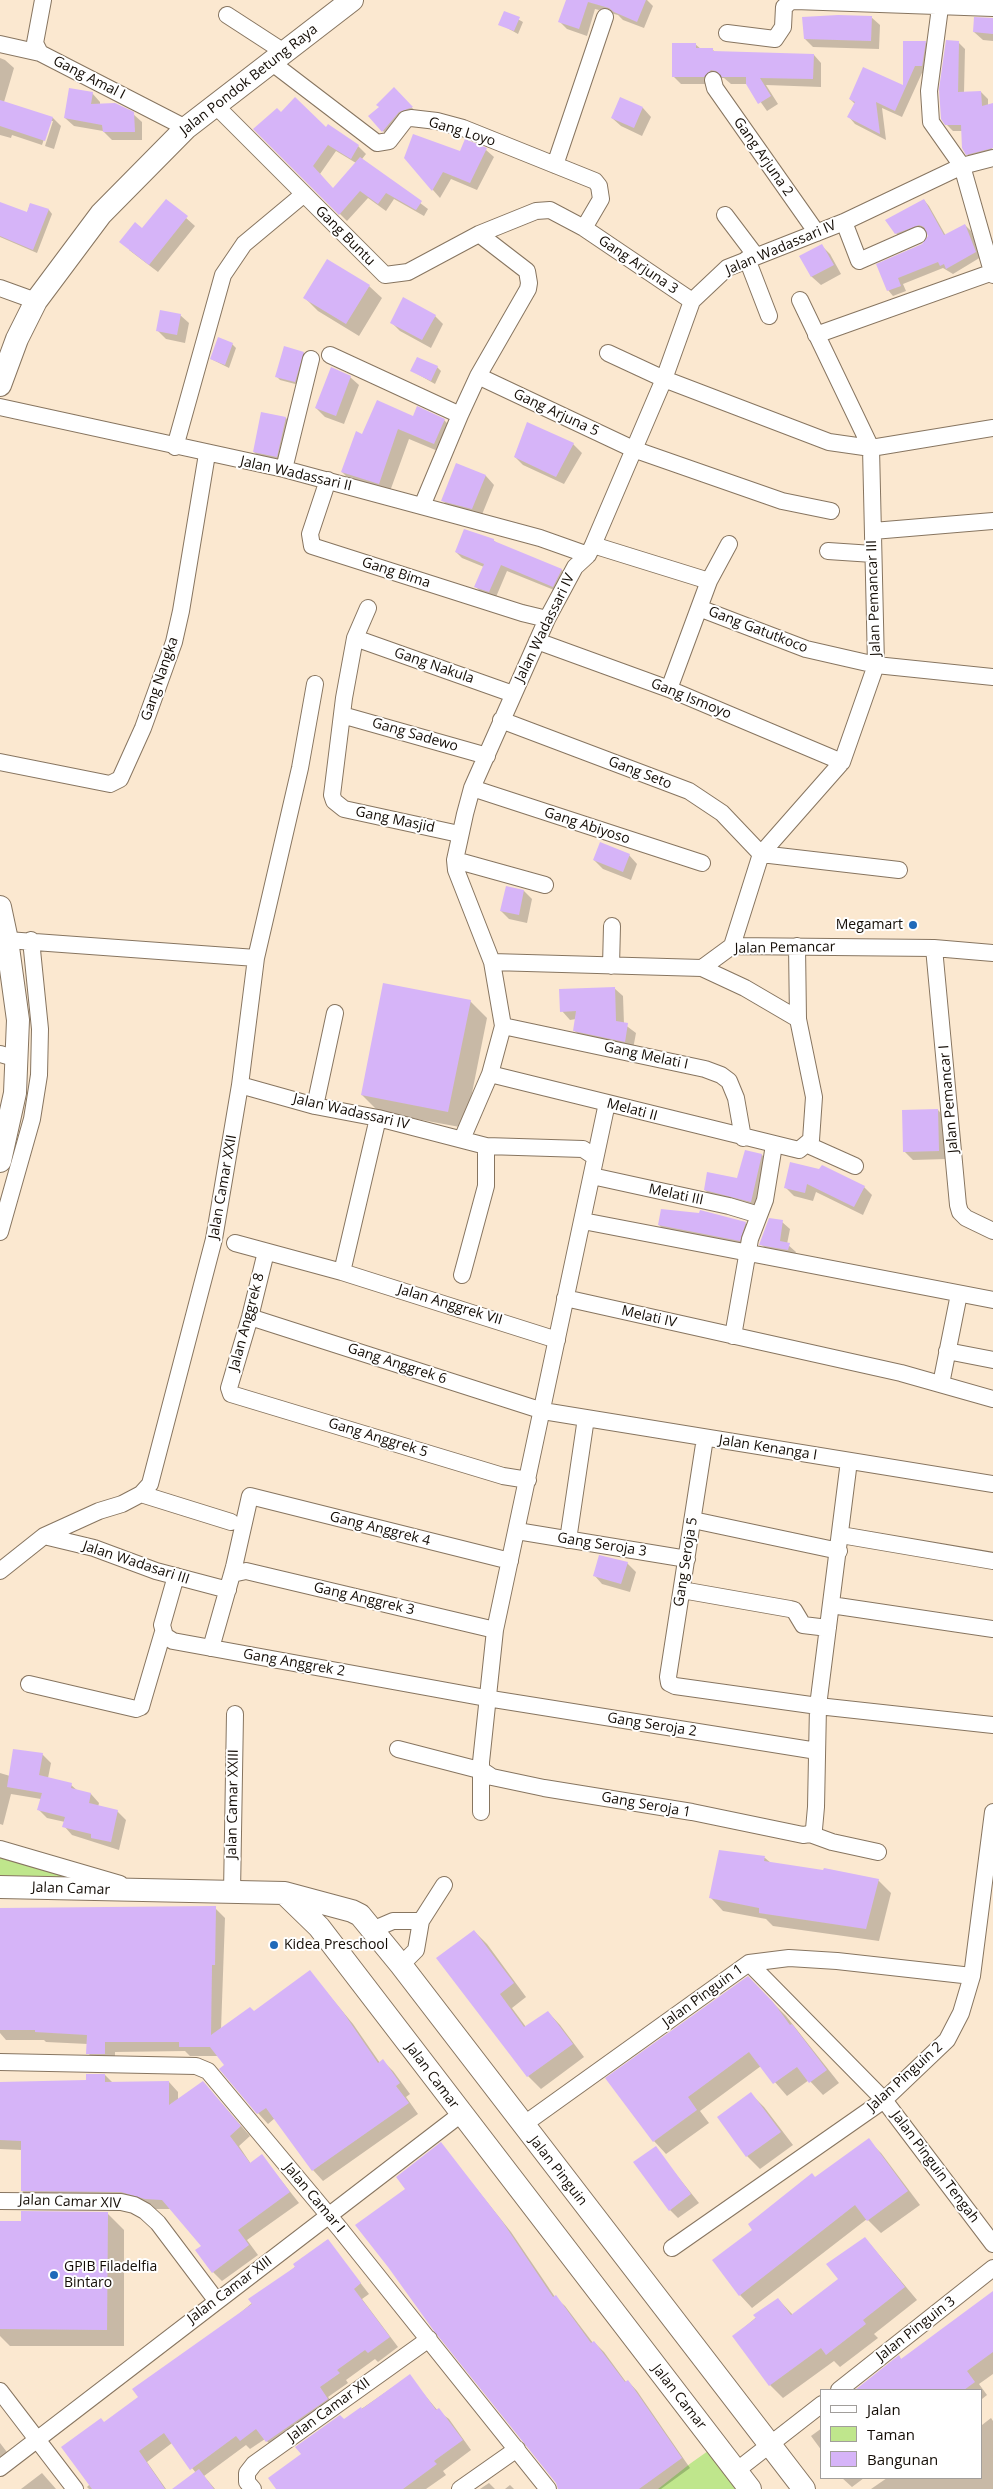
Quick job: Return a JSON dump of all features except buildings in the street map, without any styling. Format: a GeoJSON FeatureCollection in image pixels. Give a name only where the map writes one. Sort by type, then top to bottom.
{"type":"FeatureCollection","features":[{"type":"Feature","properties":{"kind":"street","name":"Gang Amal I"},"geometry":{"type":"LineString","coordinates":[[43,0],[35,43],[40,53],[186,128]]}},
{"type":"Feature","properties":{"kind":"street","name":"Jalan Pondok Betung Raya"},"geometry":{"type":"LineString","coordinates":[[0,385],[6,347],[36,301],[101,214],[186,128],[352,0]]}},
{"type":"Feature","properties":{"kind":"street"},"geometry":{"type":"LineString","coordinates":[[727,33],[775,39],[783,27],[784,7],[790,2],[795,1],[941,3],[993,8]]}},
{"type":"Feature","properties":{"kind":"street"},"geometry":{"type":"LineString","coordinates":[[816,335],[993,273],[962,166],[931,122],[928,109],[941,3]]}},
{"type":"Feature","properties":{"kind":"street"},"geometry":{"type":"LineString","coordinates":[[226,14],[278,57]]}},
{"type":"Feature","properties":{"kind":"street"},"geometry":{"type":"LineString","coordinates":[[555,165],[604,17]]}},
{"type":"Feature","properties":{"kind":"street"},"geometry":{"type":"LineString","coordinates":[[0,44],[40,53]]}},
{"type":"Feature","properties":{"kind":"street","name":"Gang Loyo"},"geometry":{"type":"LineString","coordinates":[[278,57],[377,143],[389,141],[406,119],[437,121],[595,181],[599,186],[601,199],[584,228]]}},
{"type":"Feature","properties":{"kind":"street","name":"Gang Arjuna 2"},"geometry":{"type":"LineString","coordinates":[[713,80],[715,88],[817,233]]}},
{"type":"Feature","properties":{"kind":"street","name":"Gang Buntu"},"geometry":{"type":"LineString","coordinates":[[215,105],[385,275],[408,272],[479,234],[543,210],[550,210],[584,228]]}},
{"type":"Feature","properties":{"kind":"street","name":"Jalan Wadassari IV"},"geometry":{"type":"LineString","coordinates":[[462,1138],[490,1074],[503,1026],[492,962],[459,882],[455,860],[459,834],[472,788],[512,694],[547,619],[575,567],[590,550],[664,379],[692,301],[727,268],[844,222],[962,166],[993,158]]}},
{"type":"Feature","properties":{"kind":"street"},"geometry":{"type":"LineString","coordinates":[[175,446],[223,275],[244,244],[304,194]]}},
{"type":"Feature","properties":{"kind":"street"},"geometry":{"type":"LineString","coordinates":[[725,215],[751,257],[769,316]]}},
{"type":"Feature","properties":{"kind":"street"},"geometry":{"type":"LineString","coordinates":[[844,222],[859,261],[918,235]]}},
{"type":"Feature","properties":{"kind":"street","name":"Gang Arjuna 3"},"geometry":{"type":"LineString","coordinates":[[584,228],[692,301]]}},
{"type":"Feature","properties":{"kind":"street"},"geometry":{"type":"LineString","coordinates":[[422,506],[478,376],[528,289],[527,271],[479,234]]}},
{"type":"Feature","properties":{"kind":"street"},"geometry":{"type":"LineString","coordinates":[[0,288],[36,301]]}},
{"type":"Feature","properties":{"kind":"street"},"geometry":{"type":"LineString","coordinates":[[800,300],[871,448]]}},
{"type":"Feature","properties":{"kind":"street"},"geometry":{"type":"LineString","coordinates":[[608,353],[664,379],[829,442],[871,448],[993,428]]}},
{"type":"Feature","properties":{"kind":"street"},"geometry":{"type":"LineString","coordinates":[[330,355],[460,415]]}},
{"type":"Feature","properties":{"kind":"street"},"geometry":{"type":"LineString","coordinates":[[284,469],[311,359]]}},
{"type":"Feature","properties":{"kind":"street","name":"Gang Arjuna 5"},"geometry":{"type":"LineString","coordinates":[[478,376],[633,449],[782,501],[831,511]]}},
{"type":"Feature","properties":{"kind":"street","name":"Jalan Wadassari II"},"geometry":{"type":"LineString","coordinates":[[0,408],[207,454],[284,469],[709,581]]}},
{"type":"Feature","properties":{"kind":"street","name":"Jalan Pemancar III"},"geometry":{"type":"LineString","coordinates":[[732,946],[761,854],[842,762],[876,665],[871,448]]}},
{"type":"Feature","properties":{"kind":"street","name":"Gang Nangka"},"geometry":{"type":"LineString","coordinates":[[0,762],[108,784],[120,779],[143,728],[174,642],[181,611],[207,454]]}},
{"type":"Feature","properties":{"kind":"street","name":"Gang Bima"},"geometry":{"type":"LineString","coordinates":[[328,480],[310,534],[312,546],[522,613],[547,619]]}},
{"type":"Feature","properties":{"kind":"street"},"geometry":{"type":"LineString","coordinates":[[872,531],[993,521]]}},
{"type":"Feature","properties":{"kind":"street"},"geometry":{"type":"LineString","coordinates":[[670,689],[709,581],[729,544]]}},
{"type":"Feature","properties":{"kind":"street"},"geometry":{"type":"LineString","coordinates":[[828,551],[873,554]]}},
{"type":"Feature","properties":{"kind":"street"},"geometry":{"type":"LineString","coordinates":[[342,715],[355,638],[368,608]]}},
{"type":"Feature","properties":{"kind":"street","name":"Gang Gatutkoco"},"geometry":{"type":"LineString","coordinates":[[699,608],[790,644],[876,665],[993,677]]}},
{"type":"Feature","properties":{"kind":"street","name":"Gang Nakula"},"geometry":{"type":"LineString","coordinates":[[355,638],[512,694]]}},
{"type":"Feature","properties":{"kind":"street","name":"Gang Ismoyo"},"geometry":{"type":"LineString","coordinates":[[537,641],[670,689],[842,762]]}},
{"type":"Feature","properties":{"kind":"street","name":"Jalan Camar XXII"},"geometry":{"type":"LineString","coordinates":[[141,1494],[150,1484],[155,1472],[214,1239],[240,1085],[256,958],[300,768],[315,684]]}},
{"type":"Feature","properties":{"kind":"street","name":"Gang Sadewo"},"geometry":{"type":"LineString","coordinates":[[342,715],[487,756]]}},
{"type":"Feature","properties":{"kind":"street","name":"Gang Masjid"},"geometry":{"type":"LineString","coordinates":[[342,715],[332,795],[334,801],[344,809],[459,834]]}},
{"type":"Feature","properties":{"kind":"street","name":"Gang Seto"},"geometry":{"type":"LineString","coordinates":[[501,720],[689,791],[722,813],[761,854]]}},
{"type":"Feature","properties":{"kind":"street","name":"Gang Abiyoso"},"geometry":{"type":"LineString","coordinates":[[472,788],[702,863]]}},
{"type":"Feature","properties":{"kind":"street"},"geometry":{"type":"LineString","coordinates":[[761,854],[899,870]]}},
{"type":"Feature","properties":{"kind":"street"},"geometry":{"type":"LineString","coordinates":[[455,860],[544,885]]}},
{"type":"Feature","properties":{"kind":"street"},"geometry":{"type":"LineString","coordinates":[[0,907],[18,1011],[9,1056],[15,1093],[0,1161]]}},
{"type":"Feature","properties":{"kind":"street"},"geometry":{"type":"LineString","coordinates":[[611,966],[612,926]]}},
{"type":"Feature","properties":{"kind":"street"},"geometry":{"type":"LineString","coordinates":[[7,940],[31,940],[256,958]]}},
{"type":"Feature","properties":{"kind":"street"},"geometry":{"type":"LineString","coordinates":[[0,1232],[32,1119],[39,1075],[40,1029],[31,940]]}},
{"type":"Feature","properties":{"kind":"street","name":"Jalan Pemancar"},"geometry":{"type":"LineString","coordinates":[[702,968],[732,946],[934,948],[993,953]]}},
{"type":"Feature","properties":{"kind":"street"},"geometry":{"type":"LineString","coordinates":[[797,946],[798,1019],[814,1097],[812,1129],[808,1145],[855,1166]]}},
{"type":"Feature","properties":{"kind":"street","name":"Jalan Pemancar I"},"geometry":{"type":"LineString","coordinates":[[934,948],[958,1205],[960,1212],[966,1218],[993,1230]]}},
{"type":"Feature","properties":{"kind":"street"},"geometry":{"type":"LineString","coordinates":[[492,962],[702,968],[745,988],[798,1019]]}},
{"type":"Feature","properties":{"kind":"street"},"geometry":{"type":"LineString","coordinates":[[315,1106],[335,1013]]}},
{"type":"Feature","properties":{"kind":"street","name":"Gang Melati I"},"geometry":{"type":"LineString","coordinates":[[503,1026],[705,1069],[721,1075],[729,1081],[736,1098],[743,1138]]}},
{"type":"Feature","properties":{"kind":"street","name":"Melati II"},"geometry":{"type":"LineString","coordinates":[[490,1074],[774,1145],[799,1150],[808,1145]]}},
{"type":"Feature","properties":{"kind":"street","name":"Jalan Wadassari IV"},"geometry":{"type":"LineString","coordinates":[[240,1085],[315,1106],[378,1118],[491,1146],[583,1150],[595,1157]]}},
{"type":"Feature","properties":{"kind":"street"},"geometry":{"type":"LineString","coordinates":[[481,1812],[483,1771],[481,1767],[486,1698],[496,1630],[607,1103]]}},
{"type":"Feature","properties":{"kind":"street"},"geometry":{"type":"LineString","coordinates":[[342,1272],[378,1118]]}},
{"type":"Feature","properties":{"kind":"street"},"geometry":{"type":"LineString","coordinates":[[733,1336],[747,1253],[765,1200],[774,1145]]}},
{"type":"Feature","properties":{"kind":"street"},"geometry":{"type":"LineString","coordinates":[[462,1275],[486,1186],[491,1146]]}},
{"type":"Feature","properties":{"kind":"street","name":"Melati III"},"geometry":{"type":"LineString","coordinates":[[592,1176],[729,1206],[759,1215]]}},
{"type":"Feature","properties":{"kind":"street"},"geometry":{"type":"LineString","coordinates":[[583,1222],[993,1300]]}},
{"type":"Feature","properties":{"kind":"street","name":"Jalan Anggrek VII"},"geometry":{"type":"LineString","coordinates":[[235,1243],[342,1272],[557,1340]]}},
{"type":"Feature","properties":{"kind":"street","name":"Jalan Anggrek 8"},"geometry":{"type":"LineString","coordinates":[[230,1392],[229,1388],[250,1317],[266,1252]]}},
{"type":"Feature","properties":{"kind":"street"},"geometry":{"type":"LineString","coordinates":[[941,1384],[959,1294]]}},
{"type":"Feature","properties":{"kind":"street","name":"Melati IV"},"geometry":{"type":"LineString","coordinates":[[565,1298],[901,1373],[993,1399]]}},
{"type":"Feature","properties":{"kind":"street","name":"Gang Anggrek 6"},"geometry":{"type":"LineString","coordinates":[[250,1317],[543,1411]]}},
{"type":"Feature","properties":{"kind":"street"},"geometry":{"type":"LineString","coordinates":[[947,1351],[993,1360]]}},
{"type":"Feature","properties":{"kind":"street","name":"Gang Anggrek 5"},"geometry":{"type":"LineString","coordinates":[[230,1392],[234,1395],[494,1473],[528,1480]]}},
{"type":"Feature","properties":{"kind":"street","name":"Jalan Kenanga I"},"geometry":{"type":"LineString","coordinates":[[543,1411],[993,1484]]}},
{"type":"Feature","properties":{"kind":"street"},"geometry":{"type":"LineString","coordinates":[[568,1540],[586,1418]]}},
{"type":"Feature","properties":{"kind":"street","name":"Gang Seroja 5"},"geometry":{"type":"LineString","coordinates":[[705,1438],[668,1677],[671,1684],[818,1706]]}},
{"type":"Feature","properties":{"kind":"street"},"geometry":{"type":"LineString","coordinates":[[810,1834],[814,1829],[816,1807],[818,1706],[849,1461]]}},
{"type":"Feature","properties":{"kind":"street"},"geometry":{"type":"LineString","coordinates":[[0,1571],[44,1536],[99,1511],[122,1504],[141,1494],[231,1522]]}},
{"type":"Feature","properties":{"kind":"street","name":"Gang Anggrek 4"},"geometry":{"type":"LineString","coordinates":[[230,1582],[250,1496],[510,1561]]}},
{"type":"Feature","properties":{"kind":"street"},"geometry":{"type":"LineString","coordinates":[[693,1520],[840,1543],[993,1561]]}},
{"type":"Feature","properties":{"kind":"street","name":"Gang Seroja 3"},"geometry":{"type":"LineString","coordinates":[[517,1532],[687,1559]]}},
{"type":"Feature","properties":{"kind":"street","name":"Jalan Wadasari III"},"geometry":{"type":"LineString","coordinates":[[44,1536],[94,1548],[176,1576],[230,1582]]}},
{"type":"Feature","properties":{"kind":"street","name":"Gang Anggrek 3"},"geometry":{"type":"LineString","coordinates":[[230,1582],[246,1572],[496,1630]]}},
{"type":"Feature","properties":{"kind":"street"},"geometry":{"type":"LineString","coordinates":[[29,1684],[136,1709],[141,1707],[163,1632],[162,1623],[176,1576]]}},
{"type":"Feature","properties":{"kind":"street"},"geometry":{"type":"LineString","coordinates":[[211,1648],[230,1582]]}},
{"type":"Feature","properties":{"kind":"street"},"geometry":{"type":"LineString","coordinates":[[682,1590],[794,1610],[803,1625],[828,1628]]}},
{"type":"Feature","properties":{"kind":"street"},"geometry":{"type":"LineString","coordinates":[[831,1605],[993,1628]]}},
{"type":"Feature","properties":{"kind":"street","name":"Gang Anggrek 2"},"geometry":{"type":"LineString","coordinates":[[163,1632],[173,1642],[486,1698]]}},
{"type":"Feature","properties":{"kind":"street","name":"Gang Seroja 2"},"geometry":{"type":"LineString","coordinates":[[486,1698],[817,1752]]}},
{"type":"Feature","properties":{"kind":"street"},"geometry":{"type":"LineString","coordinates":[[818,1706],[993,1725]]}},
{"type":"Feature","properties":{"kind":"street","name":"Jalan Camar XXIII"},"geometry":{"type":"LineString","coordinates":[[232,1893],[235,1714]]}},
{"type":"Feature","properties":{"kind":"street","name":"Gang Seroja 1"},"geometry":{"type":"LineString","coordinates":[[398,1749],[483,1771],[492,1777],[544,1788],[692,1812],[803,1835],[810,1834],[832,1842],[878,1852]]}},
{"type":"Feature","properties":{"kind":"street","name":"Jalan Pinguin 2"},"geometry":{"type":"LineString","coordinates":[[672,2248],[884,2100],[947,2040],[961,2014],[972,1976],[993,1812]]}},
{"type":"Feature","properties":{"kind":"street"},"geometry":{"type":"LineString","coordinates":[[0,1848],[148,1892]]}},
{"type":"Feature","properties":{"kind":"street"},"geometry":{"type":"LineString","coordinates":[[401,1965],[416,1950],[420,1921],[444,1885]]}},
{"type":"Feature","properties":{"kind":"street","name":"Jalan Camar"},"geometry":{"type":"LineString","coordinates":[[0,1887],[148,1892],[285,1893],[319,1927],[461,2114],[739,2468],[750,2489]]}},
{"type":"Feature","properties":{"kind":"street","name":"Jalan Pinguin"},"geometry":{"type":"LineString","coordinates":[[285,1893],[352,1911],[360,1915],[401,1965],[523,2125],[766,2448],[804,2489]]}},
{"type":"Feature","properties":{"kind":"street"},"geometry":{"type":"LineString","coordinates":[[319,1927],[322,1920],[334,1913],[352,1911]]}},
{"type":"Feature","properties":{"kind":"street"},"geometry":{"type":"LineString","coordinates":[[372,1930],[393,1920],[420,1921]]}},
{"type":"Feature","properties":{"kind":"street","name":"Jalan Pinguin 1"},"geometry":{"type":"LineString","coordinates":[[523,2125],[749,1963],[789,1958],[837,1960],[972,1976]]}},
{"type":"Feature","properties":{"kind":"street","name":"Jalan Pinguin Tengah"},"geometry":{"type":"LineString","coordinates":[[749,1963],[884,2100],[993,2244]]}},
{"type":"Feature","properties":{"kind":"street","name":"Jalan Camar I"},"geometry":{"type":"LineString","coordinates":[[0,2062],[204,2068],[329,2215],[548,2489]]}},
{"type":"Feature","properties":{"kind":"street","name":"Jalan Camar XIII"},"geometry":{"type":"LineString","coordinates":[[0,2468],[216,2300],[461,2114]]}},
{"type":"Feature","properties":{"kind":"street","name":"Jalan Camar XIV"},"geometry":{"type":"LineString","coordinates":[[0,2200],[121,2202],[134,2205],[158,2222],[216,2300]]}},
{"type":"Feature","properties":{"kind":"street","name":"Jalan Pinguin 3"},"geometry":{"type":"LineString","coordinates":[[840,2389],[993,2268]]}},
{"type":"Feature","properties":{"kind":"street","name":"Jalan Camar XII"},"geometry":{"type":"LineString","coordinates":[[253,2489],[247,2482],[247,2473],[254,2464],[429,2339]]}},
{"type":"Feature","properties":{"kind":"street"},"geometry":{"type":"LineString","coordinates":[[0,2391],[35,2439],[76,2489]]}},
{"type":"Feature","properties":{"kind":"street"},"geometry":{"type":"LineString","coordinates":[[739,2468],[820,2406]]}},
{"type":"Feature","properties":{"kind":"street"},"geometry":{"type":"LineString","coordinates":[[460,2489],[517,2449]]}},
{"type":"Feature","properties":{"kind":"green space"},"geometry":{"type":"Polygon","coordinates":[[[0,1851],[143,1891],[0,1886],[0,1851]]]}},
{"type":"Feature","properties":{"kind":"green space"},"geometry":{"type":"Polygon","coordinates":[[[708,2451],[738,2489],[658,2489],[691,2463],[708,2451]]]}},
{"type":"Feature","properties":{"kind":"place","name":"Megamart"},"geometry":{"type":"Point","coordinates":[913,925]}},
{"type":"Feature","properties":{"kind":"place","name":"Kidea Preschool"},"geometry":{"type":"Point","coordinates":[274,1945]}},
{"type":"Feature","properties":{"kind":"place","name":"GPIB Filadelfia Bintaro"},"geometry":{"type":"Point","coordinates":[54,2275]}}]}
